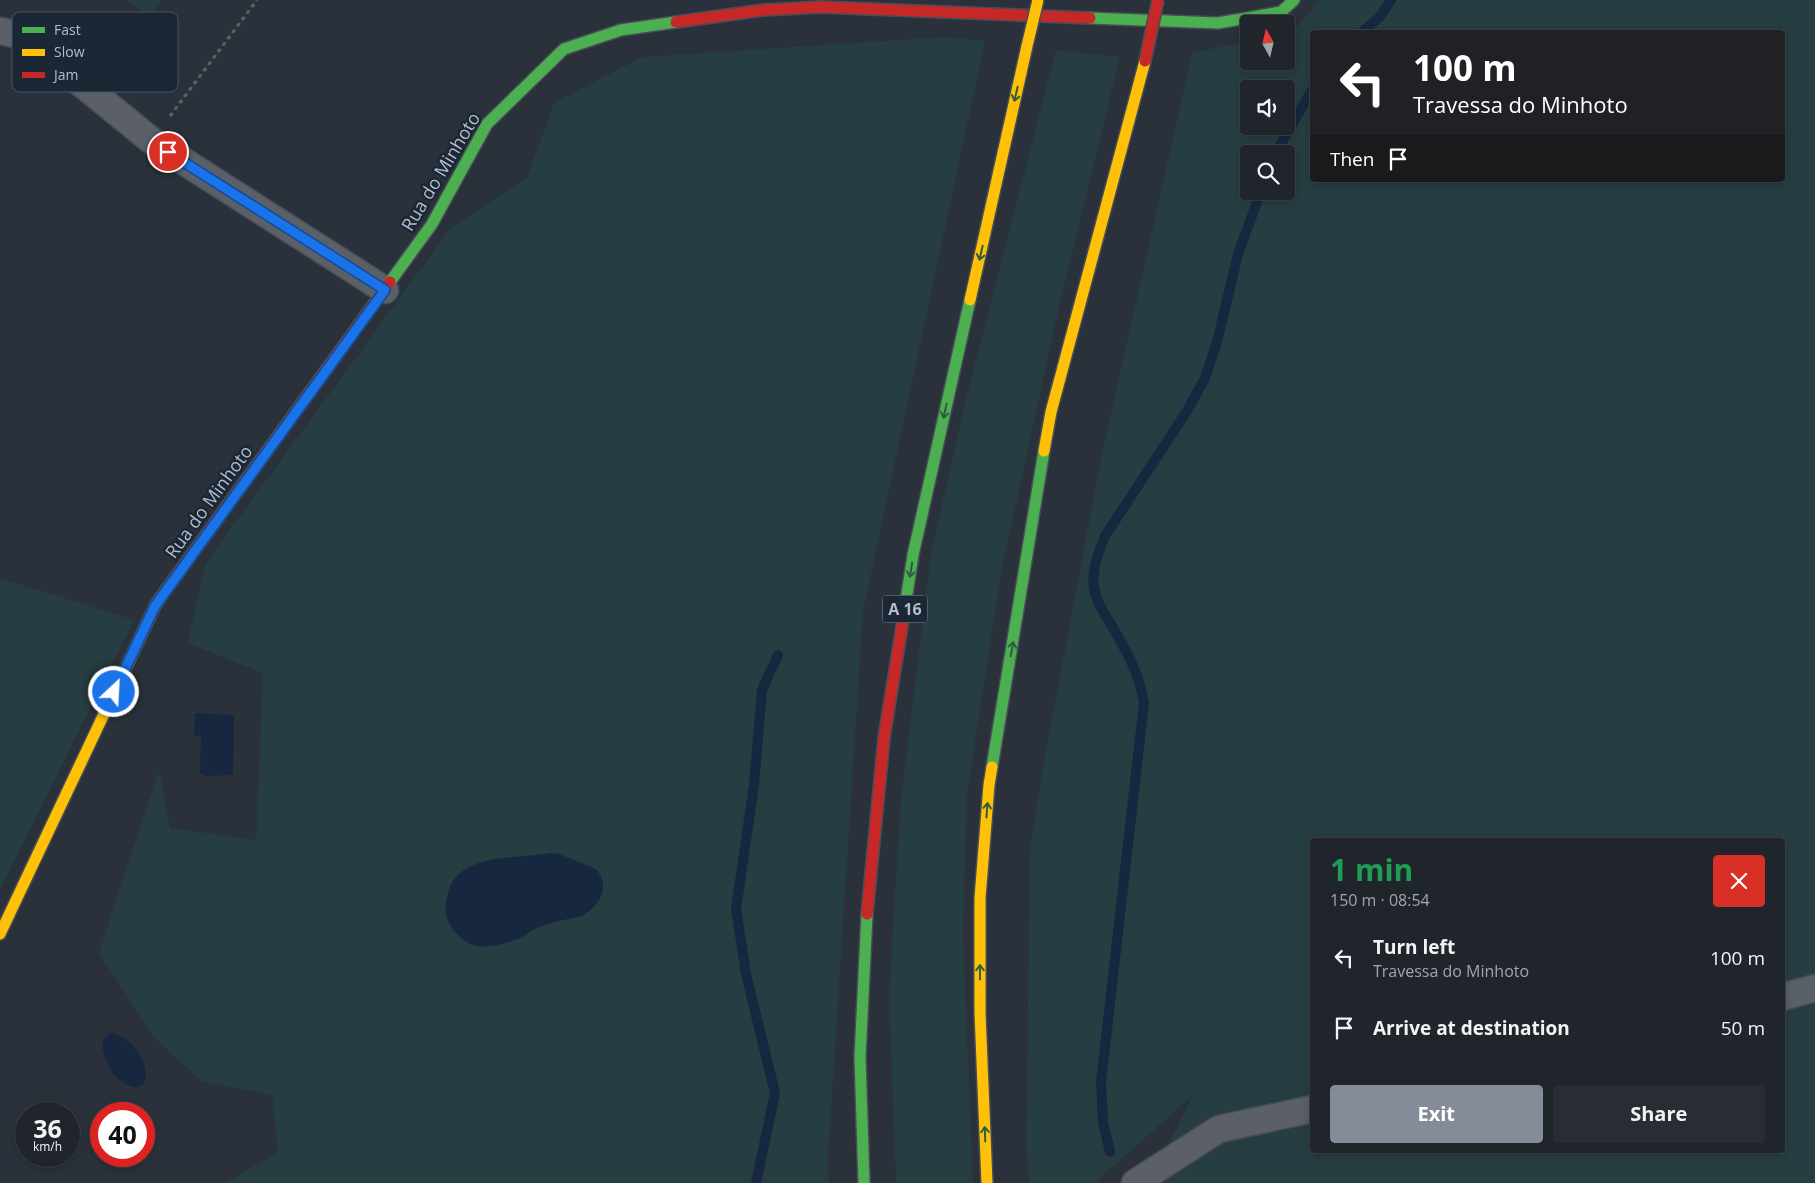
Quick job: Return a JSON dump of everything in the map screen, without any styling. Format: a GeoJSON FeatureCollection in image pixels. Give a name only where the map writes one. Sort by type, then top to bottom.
{"type":"FeatureCollection","features":[{"type":"Feature","properties":{"kind":"main road","name":"A 16"},"geometry":{"type":"LineString","coordinates":[[864,1183],[860,1057],[865,934],[884,738],[914,555],[1038,0]]}},
{"type":"Feature","properties":{"kind":"main road"},"geometry":{"type":"LineString","coordinates":[[987,1183],[980,1013],[980,908],[989,784],[1051,412],[1146,61],[1158,0]]}},
{"type":"Feature","properties":{"kind":"main road","name":"Rua do Minhoto"},"geometry":{"type":"LineString","coordinates":[[0,934],[155,606],[432,224],[488,124],[564,49],[621,30],[764,10],[821,7],[1218,23],[1281,12],[1294,0]]}},
{"type":"Feature","properties":{"kind":"street"},"geometry":{"type":"LineString","coordinates":[[92,92],[152,141],[385,290]]}},
{"type":"Feature","properties":{"kind":"street"},"geometry":{"type":"LineString","coordinates":[[1785,996],[1815,988]]}},
{"type":"Feature","properties":{"kind":"street"},"geometry":{"type":"LineString","coordinates":[[1135,1183],[1219,1130],[1310,1109]]}},
{"type":"Feature","properties":{"kind":"path"},"geometry":{"type":"LineString","coordinates":[[152,141],[257,0]]}},
{"type":"Feature","properties":{"kind":"green space"},"geometry":{"type":"Polygon","coordinates":[[[125,0],[162,0],[152,12],[145,12],[125,0]]]}},
{"type":"Feature","properties":{"kind":"green space"},"geometry":{"type":"Polygon","coordinates":[[[1320,0],[1815,0],[1815,1183],[1150,1183],[1193,1095],[1099,1179],[1098,1183],[1029,1183],[1026,1148],[1030,848],[1044,760],[1103,449],[1192,53],[1240,43],[1240,70],[1295,70],[1295,29],[1320,0]]]}},
{"type":"Feature","properties":{"kind":"green space"},"geometry":{"type":"Polygon","coordinates":[[[944,37],[985,41],[863,612],[828,1158],[829,1183],[225,1183],[278,1152],[272,1095],[201,1081],[156,1039],[99,953],[159,771],[170,828],[256,840],[263,673],[188,643],[205,564],[450,229],[527,178],[554,103],[642,57],[944,37]]]}},
{"type":"Feature","properties":{"kind":"green space"},"geometry":{"type":"Polygon","coordinates":[[[1056,50],[1120,57],[1059,307],[1002,568],[967,794],[963,933],[973,1183],[896,1183],[889,998],[900,808],[931,554],[966,399],[1056,50]]]}},
{"type":"Feature","properties":{"kind":"green space"},"geometry":{"type":"Polygon","coordinates":[[[0,578],[134,620],[0,890],[0,578]]]}},
{"type":"Feature","properties":{"kind":"water"},"geometry":{"type":"Polygon","coordinates":[[[195,713],[234,715],[233,775],[205,776],[205,774],[200,774],[201,736],[194,736],[195,713]]]}},
{"type":"Feature","properties":{"kind":"water"},"geometry":{"type":"Polygon","coordinates":[[[551,853],[559,854],[596,869],[603,882],[603,889],[598,901],[588,912],[582,916],[539,927],[522,937],[494,946],[473,945],[461,938],[454,930],[449,923],[446,903],[452,882],[462,872],[474,865],[489,860],[551,853]]]}},
{"type":"Feature","properties":{"kind":"water"},"geometry":{"type":"Polygon","coordinates":[[[110,1033],[123,1038],[134,1046],[141,1057],[146,1078],[142,1085],[135,1087],[124,1083],[111,1070],[102,1049],[104,1039],[110,1033]]]}},
{"type":"Feature","properties":{"kind":"waterway"},"geometry":{"type":"LineString","coordinates":[[1364,30],[1380,17],[1391,0]]}},
{"type":"Feature","properties":{"kind":"waterway"},"geometry":{"type":"LineString","coordinates":[[1280,145],[1310,93]]}},
{"type":"Feature","properties":{"kind":"waterway"},"geometry":{"type":"LineString","coordinates":[[1110,1152],[1103,1122],[1101,1082],[1144,703],[1132,663],[1097,598],[1093,581],[1095,568],[1105,536],[1187,411],[1205,378],[1217,342],[1238,254],[1258,200]]}},
{"type":"Feature","properties":{"kind":"waterway"},"geometry":{"type":"LineString","coordinates":[[756,1183],[775,1093],[746,974],[736,909],[754,785],[762,690],[778,655]]}},
{"type":"Feature","properties":{"kind":"traffic: fast"},"geometry":{"type":"LineString","coordinates":[[1090,18],[1218,23],[1281,12],[1294,0]]}},
{"type":"Feature","properties":{"kind":"traffic: fast"},"geometry":{"type":"LineString","coordinates":[[390,282],[432,224],[487,124],[564,49],[621,30],[676,22]]}},
{"type":"Feature","properties":{"kind":"traffic: fast"},"geometry":{"type":"LineString","coordinates":[[903,620],[913,555],[970,300]]}},
{"type":"Feature","properties":{"kind":"traffic: fast"},"geometry":{"type":"LineString","coordinates":[[992,767],[1044,451]]}},
{"type":"Feature","properties":{"kind":"traffic: fast"},"geometry":{"type":"LineString","coordinates":[[864,1183],[860,1057],[867,914]]}},
{"type":"Feature","properties":{"kind":"traffic: slow"},"geometry":{"type":"LineString","coordinates":[[1027,46],[1038,0]]}},
{"type":"Feature","properties":{"kind":"traffic: slow"},"geometry":{"type":"LineString","coordinates":[[970,300],[1027,46]]}},
{"type":"Feature","properties":{"kind":"traffic: slow"},"geometry":{"type":"LineString","coordinates":[[1044,451],[1051,412],[1145,61]]}},
{"type":"Feature","properties":{"kind":"traffic: slow"},"geometry":{"type":"LineString","coordinates":[[0,934],[155,606],[161,597]]}},
{"type":"Feature","properties":{"kind":"traffic: slow"},"geometry":{"type":"LineString","coordinates":[[987,1183],[980,1013],[980,898],[992,767]]}},
{"type":"Feature","properties":{"kind":"traffic: jam"},"geometry":{"type":"LineString","coordinates":[[1145,61],[1158,0]]}},
{"type":"Feature","properties":{"kind":"traffic: jam"},"geometry":{"type":"LineString","coordinates":[[676,22],[764,10],[821,7],[1090,18]]}},
{"type":"Feature","properties":{"kind":"traffic: jam"},"geometry":{"type":"LineString","coordinates":[[161,597],[390,282]]}},
{"type":"Feature","properties":{"kind":"traffic: jam"},"geometry":{"type":"LineString","coordinates":[[867,914],[884,738],[903,620]]}},
{"type":"Feature","properties":{"kind":"route"},"geometry":{"type":"LineString","coordinates":[[114,692],[155,606],[385,290],[168,152]]}}]}
